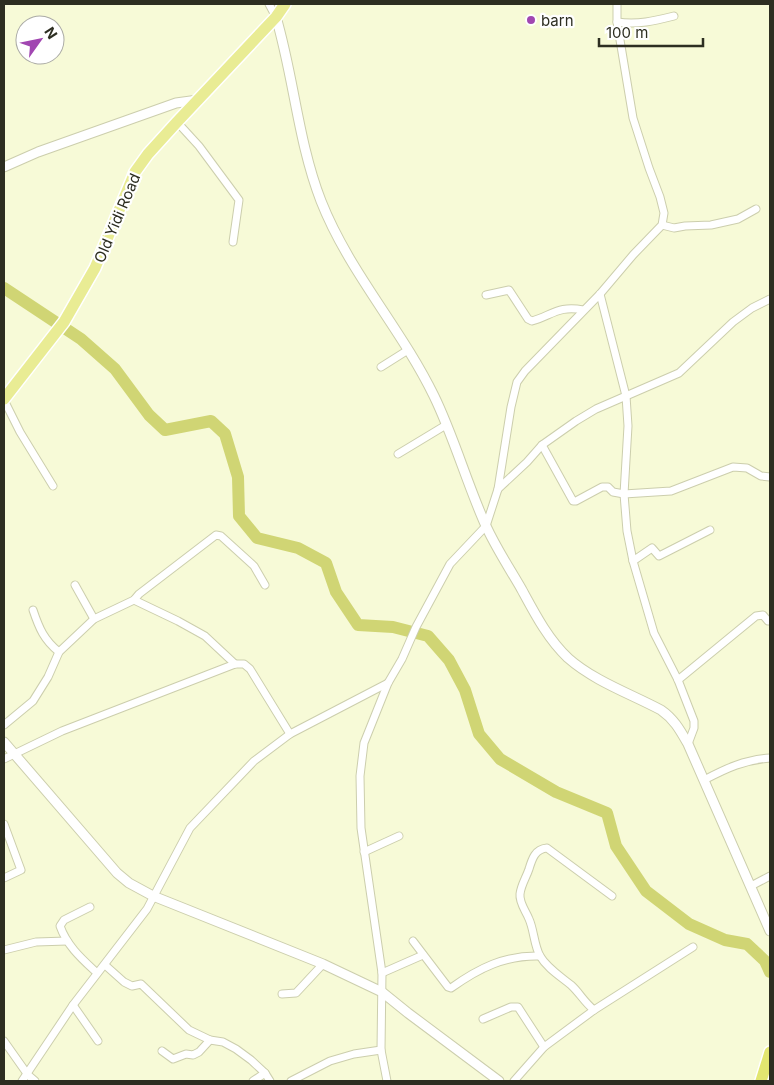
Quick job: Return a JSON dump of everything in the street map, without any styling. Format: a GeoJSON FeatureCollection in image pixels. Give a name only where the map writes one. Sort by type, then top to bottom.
{"type":"FeatureCollection","features":[{"type":"Feature","properties":{"kind":"highway"},"geometry":{"type":"LineString","coordinates":[[761,1081],[770,1052]]}},
{"type":"Feature","properties":{"kind":"highway"},"geometry":{"type":"LineString","coordinates":[[768,1081],[770,1075]]}},
{"type":"Feature","properties":{"kind":"main road","name":"Old Yidi Road"},"geometry":{"type":"LineString","coordinates":[[4,400],[61,326],[95,268],[135,172],[176,122],[276,17],[285,4]]}},
{"type":"Feature","properties":{"kind":"street"},"geometry":{"type":"LineString","coordinates":[[269,4],[276,17],[284,43],[308,162],[322,202],[336,235],[354,268],[424,375],[436,399],[486,526],[537,618],[568,658],[590,674],[671,716],[688,744],[770,931]]}},
{"type":"Feature","properties":{"kind":"street"},"geometry":{"type":"LineString","coordinates":[[387,1081],[381,1050],[382,973],[361,828],[360,776],[364,743],[388,683],[450,564],[486,526],[498,489],[511,406],[517,382],[525,371],[600,294],[627,261],[662,225],[664,213],[660,197],[633,118],[617,22],[617,4]]}},
{"type":"Feature","properties":{"kind":"street"},"geometry":{"type":"LineString","coordinates":[[617,22],[647,23],[674,16]]}},
{"type":"Feature","properties":{"kind":"street"},"geometry":{"type":"LineString","coordinates":[[4,166],[176,103],[198,100]]}},
{"type":"Feature","properties":{"kind":"street"},"geometry":{"type":"LineString","coordinates":[[176,122],[199,146],[239,200],[233,242]]}},
{"type":"Feature","properties":{"kind":"street"},"geometry":{"type":"LineString","coordinates":[[662,225],[674,228],[711,225],[738,219],[756,209]]}},
{"type":"Feature","properties":{"kind":"street"},"geometry":{"type":"LineString","coordinates":[[486,295],[509,290],[528,319],[532,321],[562,309],[583,310]]}},
{"type":"Feature","properties":{"kind":"street"},"geometry":{"type":"LineString","coordinates":[[600,294],[626,396],[628,426],[624,494],[627,531],[633,561],[654,633],[678,680],[694,721],[694,728],[688,744]]}},
{"type":"Feature","properties":{"kind":"street"},"geometry":{"type":"LineString","coordinates":[[498,489],[542,445],[576,421],[596,409],[680,373],[733,322],[752,308],[770,299]]}},
{"type":"Feature","properties":{"kind":"street"},"geometry":{"type":"LineString","coordinates":[[381,367],[408,350]]}},
{"type":"Feature","properties":{"kind":"street"},"geometry":{"type":"LineString","coordinates":[[4,400],[20,432],[53,486]]}},
{"type":"Feature","properties":{"kind":"street"},"geometry":{"type":"LineString","coordinates":[[398,454],[446,425]]}},
{"type":"Feature","properties":{"kind":"street"},"geometry":{"type":"LineString","coordinates":[[542,445],[573,501],[579,501],[602,487],[608,487],[613,492],[624,494],[671,491],[733,466],[747,468],[761,476],[770,477]]}},
{"type":"Feature","properties":{"kind":"street"},"geometry":{"type":"LineString","coordinates":[[633,561],[652,548],[659,556],[664,555],[673,548],[710,530]]}},
{"type":"Feature","properties":{"kind":"street"},"geometry":{"type":"LineString","coordinates":[[4,725],[33,701],[48,677],[59,652],[94,619],[134,600],[139,594],[216,535],[221,536],[254,566],[265,585]]}},
{"type":"Feature","properties":{"kind":"street"},"geometry":{"type":"LineString","coordinates":[[75,585],[94,619]]}},
{"type":"Feature","properties":{"kind":"street"},"geometry":{"type":"LineString","coordinates":[[134,600],[205,636],[235,664]]}},
{"type":"Feature","properties":{"kind":"street"},"geometry":{"type":"LineString","coordinates":[[33,610],[40,631],[50,645],[59,652]]}},
{"type":"Feature","properties":{"kind":"street"},"geometry":{"type":"LineString","coordinates":[[678,680],[756,616],[763,615],[770,621]]}},
{"type":"Feature","properties":{"kind":"street"},"geometry":{"type":"LineString","coordinates":[[4,758],[62,731],[235,664],[244,664],[250,669],[290,734]]}},
{"type":"Feature","properties":{"kind":"street"},"geometry":{"type":"LineString","coordinates":[[22,1081],[28,1075],[73,1006],[147,909],[190,828],[254,761],[290,734],[388,683]]}},
{"type":"Feature","properties":{"kind":"street"},"geometry":{"type":"LineString","coordinates":[[4,742],[117,873],[129,882],[153,896],[323,964],[382,992],[408,1014],[499,1081]]}},
{"type":"Feature","properties":{"kind":"street"},"geometry":{"type":"LineString","coordinates":[[704,780],[736,764],[752,759],[770,758]]}},
{"type":"Feature","properties":{"kind":"street"},"geometry":{"type":"LineString","coordinates":[[4,824],[21,870],[4,878]]}},
{"type":"Feature","properties":{"kind":"street"},"geometry":{"type":"LineString","coordinates":[[364,852],[399,836]]}},
{"type":"Feature","properties":{"kind":"street"},"geometry":{"type":"LineString","coordinates":[[594,1010],[540,956],[532,926],[520,896],[524,880],[536,852],[542,848],[547,848],[612,896]]}},
{"type":"Feature","properties":{"kind":"street"},"geometry":{"type":"LineString","coordinates":[[751,886],[770,876]]}},
{"type":"Feature","properties":{"kind":"street"},"geometry":{"type":"LineString","coordinates":[[90,907],[64,920],[60,926],[76,954],[97,973]]}},
{"type":"Feature","properties":{"kind":"street"},"geometry":{"type":"LineString","coordinates":[[4,950],[36,942],[67,941]]}},
{"type":"Feature","properties":{"kind":"street"},"geometry":{"type":"LineString","coordinates":[[413,941],[450,988],[478,970],[495,963],[522,955],[540,956]]}},
{"type":"Feature","properties":{"kind":"street"},"geometry":{"type":"LineString","coordinates":[[514,1081],[544,1047],[594,1010],[693,947]]}},
{"type":"Feature","properties":{"kind":"street"},"geometry":{"type":"LineString","coordinates":[[382,973],[423,955]]}},
{"type":"Feature","properties":{"kind":"street"},"geometry":{"type":"LineString","coordinates":[[282,994],[296,993],[323,964]]}},
{"type":"Feature","properties":{"kind":"street"},"geometry":{"type":"LineString","coordinates":[[105,965],[124,982],[132,986],[142,984],[190,1030],[210,1040],[223,1042],[236,1049],[264,1073],[270,1081]]}},
{"type":"Feature","properties":{"kind":"street"},"geometry":{"type":"LineString","coordinates":[[73,1006],[98,1041]]}},
{"type":"Feature","properties":{"kind":"street"},"geometry":{"type":"LineString","coordinates":[[483,1019],[511,1007],[518,1007],[544,1047]]}},
{"type":"Feature","properties":{"kind":"street"},"geometry":{"type":"LineString","coordinates":[[162,1051],[173,1059],[186,1054],[193,1056],[200,1052],[210,1040]]}},
{"type":"Feature","properties":{"kind":"street"},"geometry":{"type":"LineString","coordinates":[[4,1041],[28,1075],[35,1081]]}},
{"type":"Feature","properties":{"kind":"street"},"geometry":{"type":"LineString","coordinates":[[291,1081],[330,1061],[354,1054],[381,1050]]}},
{"type":"Feature","properties":{"kind":"street"},"geometry":{"type":"LineString","coordinates":[[253,1081],[264,1073]]}},
{"type":"Feature","properties":{"kind":"waterway"},"geometry":{"type":"LineString","coordinates":[[4,288],[81,339],[115,369],[149,415],[165,430],[211,421],[225,434],[238,477],[239,516],[257,538],[298,548],[326,563],[336,592],[358,625],[393,627],[428,636],[449,660],[465,690],[479,734],[500,759],[556,792],[607,813],[616,846],[646,891],[689,924],[725,940],[747,944],[765,961],[770,972]]}},
{"type":"Feature","properties":{"kind":"place","name":"barn"},"geometry":{"type":"Point","coordinates":[531,20]}}]}
